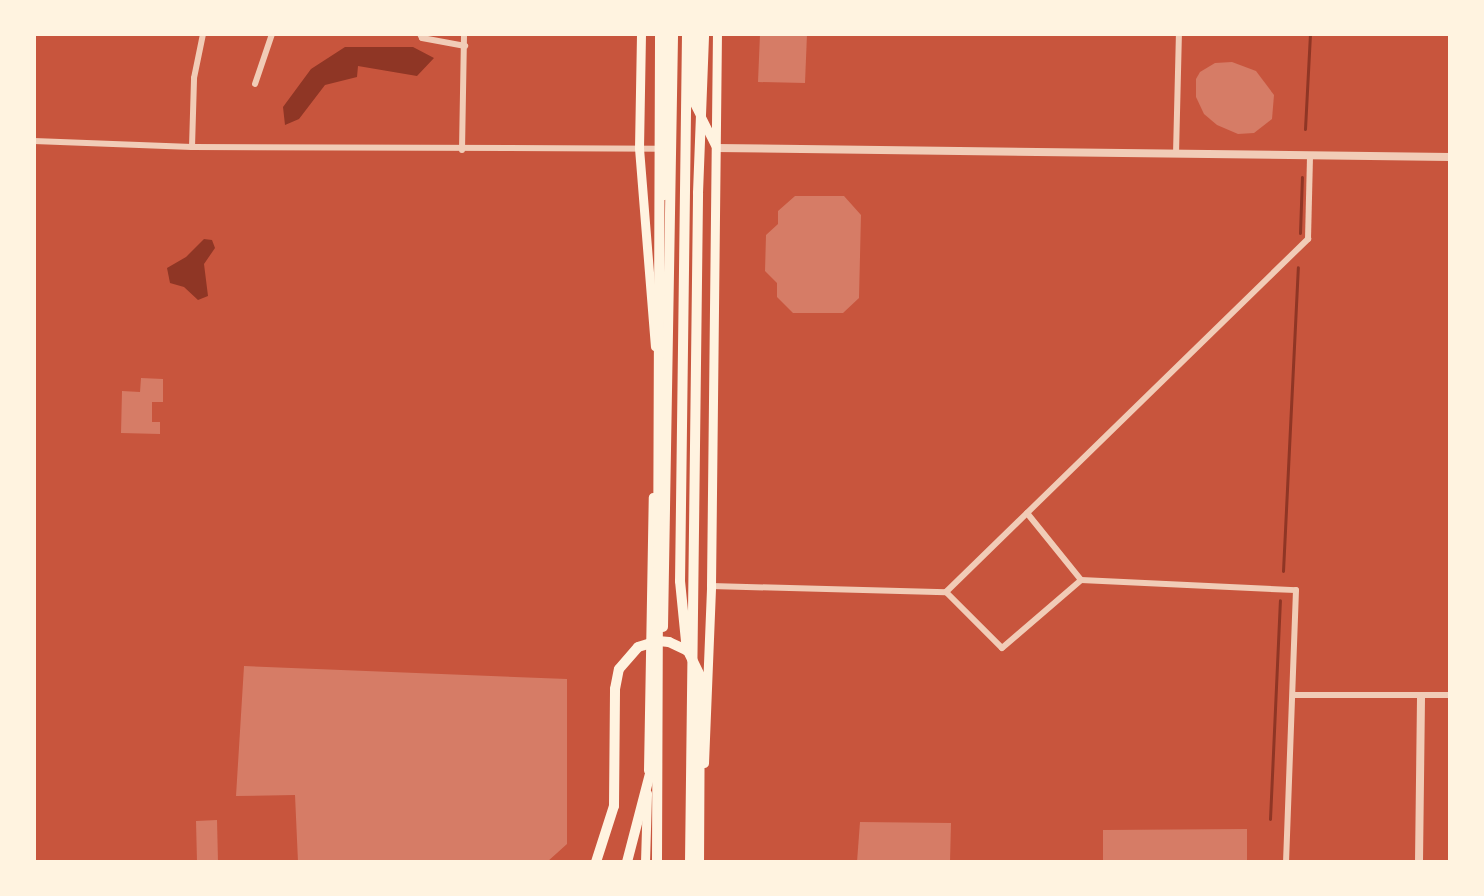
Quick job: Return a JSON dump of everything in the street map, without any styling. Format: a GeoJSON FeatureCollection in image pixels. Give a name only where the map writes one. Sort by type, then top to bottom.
{"type":"FeatureCollection","features":[{"type":"Feature","properties":{"kind":"highway"},"geometry":{"type":"LineString","coordinates":[[659,681],[656,575],[660,34]]}},
{"type":"Feature","properties":{"kind":"highway"},"geometry":{"type":"LineString","coordinates":[[657,862],[659,681],[667,577],[673,34]]}},
{"type":"Feature","properties":{"kind":"highway"},"geometry":{"type":"LineString","coordinates":[[687,34],[680,581],[692,696]]}},
{"type":"Feature","properties":{"kind":"highway"},"geometry":{"type":"LineString","coordinates":[[690,862],[698,193],[704,34]]}},
{"type":"Feature","properties":{"kind":"highway"},"geometry":{"type":"LineString","coordinates":[[596,862],[614,806],[615,689],[619,669],[638,647],[658,641],[669,642],[688,651],[700,676],[700,862]]}},
{"type":"Feature","properties":{"kind":"highway"},"geometry":{"type":"LineString","coordinates":[[627,862],[657,744]]}},
{"type":"Feature","properties":{"kind":"main road"},"geometry":{"type":"LineString","coordinates":[[641,34],[639,148],[656,362]]}},
{"type":"Feature","properties":{"kind":"main road"},"geometry":{"type":"LineString","coordinates":[[645,862],[656,362],[666,150],[666,34]]}},
{"type":"Feature","properties":{"kind":"main road"},"geometry":{"type":"LineString","coordinates":[[695,34],[693,101],[716,148]]}},
{"type":"Feature","properties":{"kind":"main road"},"geometry":{"type":"LineString","coordinates":[[700,862],[711,586],[717,34]]}},
{"type":"Feature","properties":{"kind":"street"},"geometry":{"type":"LineString","coordinates":[[192,147],[194,78],[203,34]]}},
{"type":"Feature","properties":{"kind":"street"},"geometry":{"type":"LineString","coordinates":[[255,84],[272,34]]}},
{"type":"Feature","properties":{"kind":"street"},"geometry":{"type":"LineString","coordinates":[[420,34],[422,38],[465,46]]}},
{"type":"Feature","properties":{"kind":"street"},"geometry":{"type":"LineString","coordinates":[[462,150],[464,34]]}},
{"type":"Feature","properties":{"kind":"street"},"geometry":{"type":"LineString","coordinates":[[1176,154],[1179,34]]}},
{"type":"Feature","properties":{"kind":"street"},"geometry":{"type":"LineString","coordinates":[[34,141],[192,147],[666,150]]}},
{"type":"Feature","properties":{"kind":"street"},"geometry":{"type":"LineString","coordinates":[[716,148],[1450,157]]}},
{"type":"Feature","properties":{"kind":"street"},"geometry":{"type":"LineString","coordinates":[[946,592],[1308,239],[1310,156]]}},
{"type":"Feature","properties":{"kind":"street"},"geometry":{"type":"LineString","coordinates":[[1027,513],[1081,580]]}},
{"type":"Feature","properties":{"kind":"street"},"geometry":{"type":"LineString","coordinates":[[711,586],[946,592],[1002,648],[1081,580],[1296,590],[1286,862]]}},
{"type":"Feature","properties":{"kind":"street"},"geometry":{"type":"LineString","coordinates":[[1293,695],[1450,695]]}},
{"type":"Feature","properties":{"kind":"street"},"geometry":{"type":"LineString","coordinates":[[1419,862],[1421,696]]}},
{"type":"Feature","properties":{"kind":"shaded area"},"geometry":{"type":"Polygon","coordinates":[[[345,47],[413,47],[434,58],[417,76],[358,66],[357,77],[325,85],[299,119],[285,125],[283,107],[311,69],[345,47]]]}},
{"type":"Feature","properties":{"kind":"shaded area"},"geometry":{"type":"Polygon","coordinates":[[[204,239],[212,240],[215,248],[204,264],[208,296],[198,300],[184,287],[170,283],[167,268],[186,257],[204,239]]]}},
{"type":"Feature","properties":{"kind":"building"},"geometry":{"type":"Polygon","coordinates":[[[760,34],[807,34],[805,83],[758,82],[760,34]]]}},
{"type":"Feature","properties":{"kind":"building"},"geometry":{"type":"Polygon","coordinates":[[[1232,62],[1256,71],[1274,95],[1272,119],[1254,133],[1238,134],[1217,125],[1204,114],[1196,97],[1196,79],[1200,72],[1215,63],[1232,62]]]}},
{"type":"Feature","properties":{"kind":"building"},"geometry":{"type":"Polygon","coordinates":[[[795,196],[844,196],[861,215],[859,298],[843,313],[793,313],[777,297],[777,283],[765,271],[766,235],[778,224],[778,211],[795,196]]]}},
{"type":"Feature","properties":{"kind":"building"},"geometry":{"type":"Polygon","coordinates":[[[141,378],[163,379],[163,402],[152,402],[152,422],[160,422],[160,434],[121,433],[122,391],[140,392],[141,378]]]}},
{"type":"Feature","properties":{"kind":"building"},"geometry":{"type":"Polygon","coordinates":[[[244,666],[567,679],[567,844],[547,862],[298,862],[295,795],[236,796],[244,666]]]}},
{"type":"Feature","properties":{"kind":"building"},"geometry":{"type":"Polygon","coordinates":[[[217,820],[218,862],[197,862],[196,821],[217,820]]]}},
{"type":"Feature","properties":{"kind":"building"},"geometry":{"type":"Polygon","coordinates":[[[860,822],[951,823],[950,862],[857,862],[860,822]]]}},
{"type":"Feature","properties":{"kind":"building"},"geometry":{"type":"Polygon","coordinates":[[[1247,829],[1247,862],[1103,862],[1103,830],[1247,829]]]}},
{"type":"Feature","properties":{"kind":"waterway"},"geometry":{"type":"LineString","coordinates":[[1305,129],[1310,34]]}},
{"type":"Feature","properties":{"kind":"waterway"},"geometry":{"type":"LineString","coordinates":[[1300,233],[1302,177]]}},
{"type":"Feature","properties":{"kind":"waterway"},"geometry":{"type":"LineString","coordinates":[[1283,571],[1298,267]]}},
{"type":"Feature","properties":{"kind":"waterway"},"geometry":{"type":"LineString","coordinates":[[1270,819],[1280,600]]}}]}
